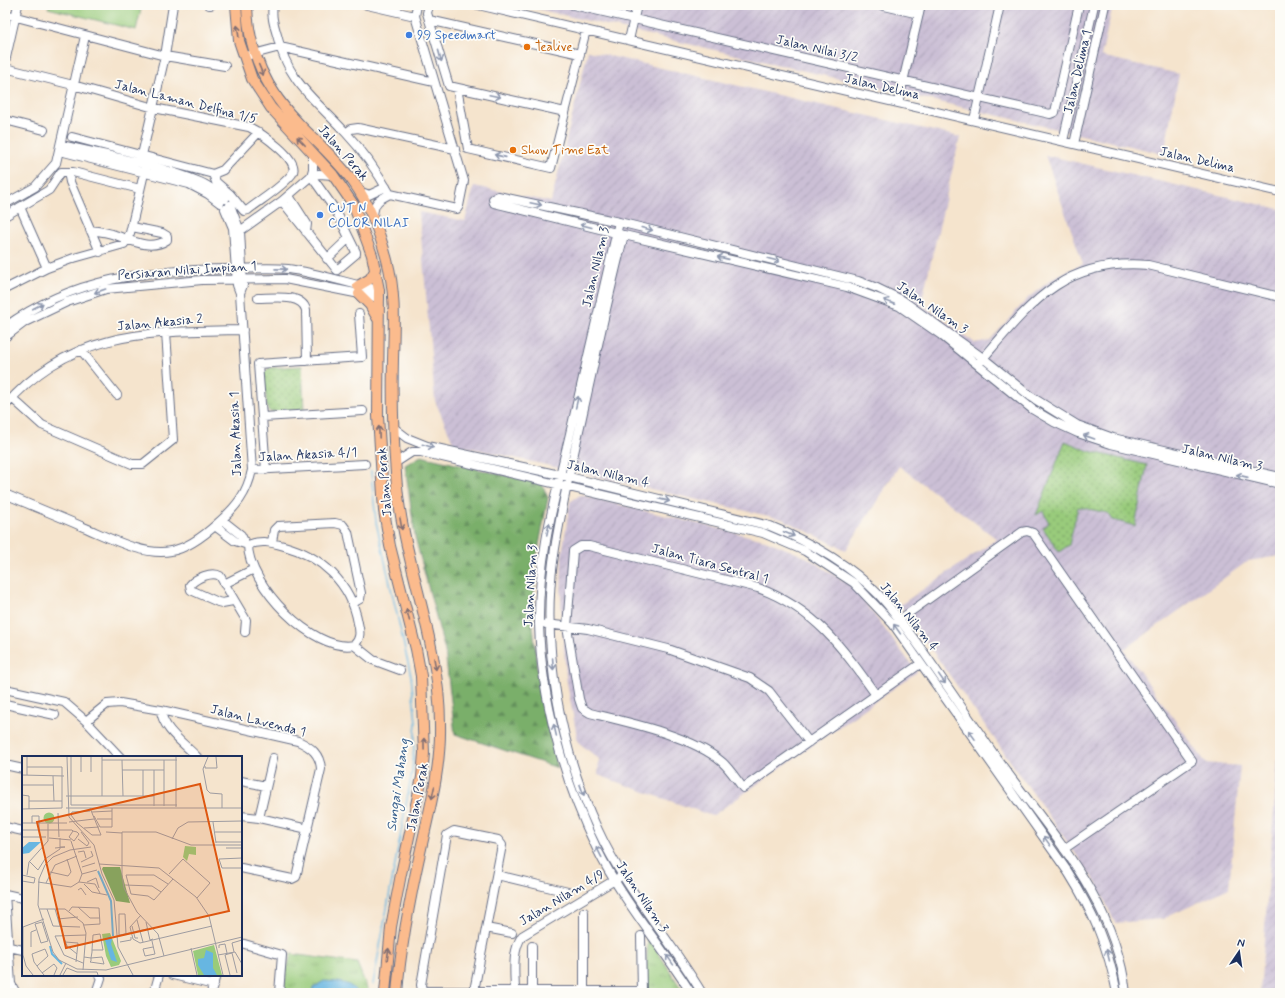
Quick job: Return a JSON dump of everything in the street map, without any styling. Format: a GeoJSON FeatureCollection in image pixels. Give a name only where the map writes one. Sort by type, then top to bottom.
{"type":"FeatureCollection","features":[{"type":"Feature","properties":{"kind":"main road","name":"Jalan Perak"},"geometry":{"type":"LineString","coordinates":[[236,5],[237,28],[252,79],[264,98],[333,175],[353,204],[376,269],[381,294],[378,319],[378,416],[384,510],[390,546],[416,649],[421,676],[424,753],[422,777],[400,874],[391,927],[385,993]]}},
{"type":"Feature","properties":{"kind":"main road","name":"Jalan Perak"},"geometry":{"type":"LineString","coordinates":[[247,5],[250,38],[263,74],[280,101],[342,168],[359,191],[372,218],[386,256],[391,276],[394,303],[393,359],[395,463],[399,509],[405,544],[427,625],[436,666],[440,722],[436,780],[406,925],[398,993]]}},
{"type":"Feature","properties":{"kind":"main road"},"geometry":{"type":"LineString","coordinates":[[386,256],[385,271],[388,288],[381,294],[387,300],[389,310],[389,343],[393,359]]}},
{"type":"Feature","properties":{"kind":"main road"},"geometry":{"type":"LineString","coordinates":[[376,269],[370,278],[358,290],[370,305],[378,319]]}},
{"type":"Feature","properties":{"kind":"street"},"geometry":{"type":"LineString","coordinates":[[5,69],[18,5]]}},
{"type":"Feature","properties":{"kind":"street"},"geometry":{"type":"LineString","coordinates":[[142,155],[165,56],[173,5]]}},
{"type":"Feature","properties":{"kind":"street"},"geometry":{"type":"LineString","coordinates":[[273,5],[272,14],[280,47],[289,68],[305,92],[346,132],[388,191]]}},
{"type":"Feature","properties":{"kind":"street"},"geometry":{"type":"LineString","coordinates":[[367,5],[415,16]]}},
{"type":"Feature","properties":{"kind":"street"},"geometry":{"type":"LineString","coordinates":[[359,191],[369,195],[388,191],[455,209],[459,208],[464,181],[415,16],[417,5]]}},
{"type":"Feature","properties":{"kind":"street"},"geometry":{"type":"LineString","coordinates":[[429,5],[427,12],[447,84],[449,86],[565,112]]}},
{"type":"Feature","properties":{"kind":"street","name":"Jalan Delima"},"geometry":{"type":"LineString","coordinates":[[478,5],[1280,192]]}},
{"type":"Feature","properties":{"kind":"street","name":"Jalan Nilai 3/2"},"geometry":{"type":"LineString","coordinates":[[573,5],[1050,114],[1055,112],[1080,117]]}},
{"type":"Feature","properties":{"kind":"street"},"geometry":{"type":"LineString","coordinates":[[629,40],[637,5]]}},
{"type":"Feature","properties":{"kind":"street"},"geometry":{"type":"LineString","coordinates":[[880,5],[919,14]]}},
{"type":"Feature","properties":{"kind":"street"},"geometry":{"type":"LineString","coordinates":[[898,103],[921,5]]}},
{"type":"Feature","properties":{"kind":"street"},"geometry":{"type":"LineString","coordinates":[[974,120],[1000,5]]}},
{"type":"Feature","properties":{"kind":"street"},"geometry":{"type":"LineString","coordinates":[[1055,112],[1079,5]]}},
{"type":"Feature","properties":{"kind":"street","name":"Jalan Delima 1"},"geometry":{"type":"LineString","coordinates":[[1063,141],[1094,5]]}},
{"type":"Feature","properties":{"kind":"street","name":"Jalan Delima 1"},"geometry":{"type":"LineString","coordinates":[[1074,144],[1105,5]]}},
{"type":"Feature","properties":{"kind":"street"},"geometry":{"type":"LineString","coordinates":[[5,14],[165,56],[225,66]]}},
{"type":"Feature","properties":{"kind":"street"},"geometry":{"type":"LineString","coordinates":[[429,20],[580,54]]}},
{"type":"Feature","properties":{"kind":"street"},"geometry":{"type":"LineString","coordinates":[[457,88],[468,149],[551,168],[586,30]]}},
{"type":"Feature","properties":{"kind":"street"},"geometry":{"type":"LineString","coordinates":[[5,204],[40,183],[55,165],[85,36]]}},
{"type":"Feature","properties":{"kind":"street"},"geometry":{"type":"LineString","coordinates":[[244,56],[280,47],[434,82]]}},
{"type":"Feature","properties":{"kind":"street","name":"Jalan Laman Delfina 1/5"},"geometry":{"type":"LineString","coordinates":[[5,69],[73,85],[154,108],[249,127],[259,132],[282,151],[294,165],[292,174],[244,212],[230,194],[216,182],[212,174]]}},
{"type":"Feature","properties":{"kind":"street"},"geometry":{"type":"LineString","coordinates":[[5,120],[44,130]]}},
{"type":"Feature","properties":{"kind":"street"},"geometry":{"type":"LineString","coordinates":[[346,132],[351,129],[358,128],[455,149]]}},
{"type":"Feature","properties":{"kind":"street"},"geometry":{"type":"LineString","coordinates":[[72,137],[212,174],[223,170],[259,132]]}},
{"type":"Feature","properties":{"kind":"street"},"geometry":{"type":"LineString","coordinates":[[5,289],[47,268],[74,258],[121,246],[127,241],[132,227],[145,169],[60,148]]}},
{"type":"Feature","properties":{"kind":"street"},"geometry":{"type":"LineString","coordinates":[[311,176],[314,169],[313,154]]}},
{"type":"Feature","properties":{"kind":"street","name":"Jalan Akasia 1"},"geometry":{"type":"LineString","coordinates":[[5,494],[132,546],[147,550],[172,551],[192,542],[204,534],[231,511],[245,494],[252,470],[237,232],[225,204],[201,182],[145,169]]}},
{"type":"Feature","properties":{"kind":"street"},"geometry":{"type":"LineString","coordinates":[[5,216],[49,190],[61,172],[68,172],[140,189]]}},
{"type":"Feature","properties":{"kind":"street"},"geometry":{"type":"LineString","coordinates":[[68,172],[70,182],[100,252]]}},
{"type":"Feature","properties":{"kind":"street"},"geometry":{"type":"LineString","coordinates":[[237,232],[285,198],[311,176],[319,174],[333,175]]}},
{"type":"Feature","properties":{"kind":"street"},"geometry":{"type":"LineString","coordinates":[[285,198],[306,232],[337,270],[356,254],[336,211],[311,176]]}},
{"type":"Feature","properties":{"kind":"street"},"geometry":{"type":"LineString","coordinates":[[372,218],[374,204],[388,191]]}},
{"type":"Feature","properties":{"kind":"street","name":"Jalan Nilam 3"},"geometry":{"type":"LineString","coordinates":[[1280,477],[1113,438],[1077,424],[1030,396],[981,361],[902,300],[877,288],[851,279],[623,223],[498,196],[493,199],[494,203],[867,293],[899,306],[981,361],[1037,412],[1078,433],[1111,444],[1280,484]]}},
{"type":"Feature","properties":{"kind":"street"},"geometry":{"type":"LineString","coordinates":[[20,207],[47,268]]}},
{"type":"Feature","properties":{"kind":"street"},"geometry":{"type":"LineString","coordinates":[[620,234],[623,223]]}},
{"type":"Feature","properties":{"kind":"street"},"geometry":{"type":"LineString","coordinates":[[90,230],[113,234],[127,241],[147,244],[163,243],[168,238],[162,233],[132,227]]}},
{"type":"Feature","properties":{"kind":"street","name":"Jalan Nilam 3"},"geometry":{"type":"LineString","coordinates":[[620,234],[560,475],[562,485],[553,564],[550,625],[554,677],[559,707],[573,767],[598,832],[623,876],[702,993]]}},
{"type":"Feature","properties":{"kind":"street","name":"Jalan Nilam 3"},"geometry":{"type":"LineString","coordinates":[[620,234],[569,477],[562,485],[544,543],[539,624],[546,686],[554,729],[579,807],[597,849],[614,880],[692,993]]}},
{"type":"Feature","properties":{"kind":"street"},"geometry":{"type":"LineString","coordinates":[[327,259],[348,239]]}},
{"type":"Feature","properties":{"kind":"street"},"geometry":{"type":"LineString","coordinates":[[981,361],[1027,309],[1043,294],[1066,280],[1086,271],[1108,266],[1128,264],[1148,265],[1280,297]]}},
{"type":"Feature","properties":{"kind":"street","name":"Persiaran Nilai Impian 1"},"geometry":{"type":"LineString","coordinates":[[5,326],[21,315],[60,294],[104,280],[168,272],[239,269],[298,270],[358,290]]}},
{"type":"Feature","properties":{"kind":"street","name":"Persiaran Nilai Impian 1"},"geometry":{"type":"LineString","coordinates":[[5,337],[25,322],[67,302],[106,289],[166,283],[240,279],[284,279],[381,294]]}},
{"type":"Feature","properties":{"kind":"street"},"geometry":{"type":"LineString","coordinates":[[258,298],[293,299],[304,305],[306,310],[306,360]]}},
{"type":"Feature","properties":{"kind":"street"},"geometry":{"type":"LineString","coordinates":[[266,470],[258,364],[362,357],[359,314]]}},
{"type":"Feature","properties":{"kind":"street","name":"Jalan Akasia 2"},"geometry":{"type":"LineString","coordinates":[[5,406],[12,398],[49,367],[81,350],[113,339],[136,334],[243,330]]}},
{"type":"Feature","properties":{"kind":"street"},"geometry":{"type":"LineString","coordinates":[[12,398],[42,425],[132,464],[143,464],[173,440],[166,332]]}},
{"type":"Feature","properties":{"kind":"street"},"geometry":{"type":"LineString","coordinates":[[81,350],[117,395]]}},
{"type":"Feature","properties":{"kind":"street"},"geometry":{"type":"LineString","coordinates":[[263,417],[363,411]]}},
{"type":"Feature","properties":{"kind":"street","name":"Jalan Nilam 4"},"geometry":{"type":"LineString","coordinates":[[394,428],[407,438],[427,446],[569,477],[770,526],[790,534],[833,557],[878,595],[899,620],[1090,887],[1103,912],[1119,959],[1126,993]]}},
{"type":"Feature","properties":{"kind":"street","name":"Jalan Nilam 4"},"geometry":{"type":"LineString","coordinates":[[395,463],[412,452],[421,452],[763,532],[805,550],[854,584],[893,624],[1058,857],[1088,904],[1105,944],[1117,993]]}},
{"type":"Feature","properties":{"kind":"street","name":"Jalan Akasia 4/1"},"geometry":{"type":"LineString","coordinates":[[252,470],[365,464]]}},
{"type":"Feature","properties":{"kind":"street"},"geometry":{"type":"LineString","coordinates":[[231,511],[234,530]]}},
{"type":"Feature","properties":{"kind":"street"},"geometry":{"type":"LineString","coordinates":[[218,523],[234,530],[242,536],[254,569],[276,602],[293,621],[326,640],[345,646],[354,646],[373,660],[400,670]]}},
{"type":"Feature","properties":{"kind":"street"},"geometry":{"type":"LineString","coordinates":[[218,523],[225,533],[236,541],[246,544],[259,541],[272,542],[302,552],[318,561],[344,586],[353,603],[360,634],[354,646]]}},
{"type":"Feature","properties":{"kind":"street"},"geometry":{"type":"LineString","coordinates":[[272,542],[274,530],[278,526],[335,523],[343,525],[348,532],[361,593],[360,599],[353,603]]}},
{"type":"Feature","properties":{"kind":"street"},"geometry":{"type":"LineString","coordinates":[[899,620],[1022,532],[1028,531],[1033,533],[1192,761],[1064,849]]}},
{"type":"Feature","properties":{"kind":"street"},"geometry":{"type":"LineString","coordinates":[[204,534],[225,533]]}},
{"type":"Feature","properties":{"kind":"street","name":"Jalan Tiara Sentral 1"},"geometry":{"type":"LineString","coordinates":[[809,742],[743,788],[724,764],[704,750],[646,727],[590,714],[582,708],[579,699],[568,627],[572,554],[578,547],[589,546],[758,588],[783,598],[802,610],[823,628],[876,695]]}},
{"type":"Feature","properties":{"kind":"street"},"geometry":{"type":"LineString","coordinates":[[224,584],[254,569]]}},
{"type":"Feature","properties":{"kind":"street"},"geometry":{"type":"LineString","coordinates":[[232,601],[225,603],[218,602],[193,592],[190,587],[193,582],[212,574],[220,576],[232,601],[246,620],[245,632]]}},
{"type":"Feature","properties":{"kind":"street"},"geometry":{"type":"LineString","coordinates":[[539,624],[588,629],[668,649],[750,678],[769,691],[809,742],[920,664]]}},
{"type":"Feature","properties":{"kind":"street"},"geometry":{"type":"LineString","coordinates":[[5,689],[62,701],[86,721],[119,756]]}},
{"type":"Feature","properties":{"kind":"street","name":"Jalan Lavenda 1"},"geometry":{"type":"LineString","coordinates":[[86,721],[103,706],[113,702],[161,710],[298,741],[310,747],[317,756],[321,770],[308,830],[295,878],[242,868]]}},
{"type":"Feature","properties":{"kind":"street"},"geometry":{"type":"LineString","coordinates":[[5,704],[55,715]]}},
{"type":"Feature","properties":{"kind":"street"},"geometry":{"type":"LineString","coordinates":[[161,710],[165,724],[196,756]]}},
{"type":"Feature","properties":{"kind":"street"},"geometry":{"type":"LineString","coordinates":[[259,818],[273,758]]}},
{"type":"Feature","properties":{"kind":"street"},"geometry":{"type":"LineString","coordinates":[[5,765],[22,769]]}},
{"type":"Feature","properties":{"kind":"street"},"geometry":{"type":"LineString","coordinates":[[242,780],[266,786]]}},
{"type":"Feature","properties":{"kind":"street"},"geometry":{"type":"LineString","coordinates":[[242,816],[259,818],[308,830]]}},
{"type":"Feature","properties":{"kind":"street"},"geometry":{"type":"LineString","coordinates":[[5,827],[22,832]]}},
{"type":"Feature","properties":{"kind":"street"},"geometry":{"type":"LineString","coordinates":[[474,991],[497,875],[501,842],[454,831],[447,835],[420,985],[422,990],[506,992],[642,992],[641,936]]}},
{"type":"Feature","properties":{"kind":"street"},"geometry":{"type":"LineString","coordinates":[[497,875],[568,892]]}},
{"type":"Feature","properties":{"kind":"street","name":"Jalan Nilam 4/9"},"geometry":{"type":"LineString","coordinates":[[515,992],[515,954],[518,942],[522,936],[623,876]]}},
{"type":"Feature","properties":{"kind":"street"},"geometry":{"type":"LineString","coordinates":[[16,993],[11,984],[5,894],[22,898]]}},
{"type":"Feature","properties":{"kind":"street"},"geometry":{"type":"LineString","coordinates":[[584,912],[584,992]]}},
{"type":"Feature","properties":{"kind":"street"},"geometry":{"type":"LineString","coordinates":[[486,928],[512,933]]}},
{"type":"Feature","properties":{"kind":"street"},"geometry":{"type":"LineString","coordinates":[[242,944],[282,955],[279,993]]}},
{"type":"Feature","properties":{"kind":"street"},"geometry":{"type":"LineString","coordinates":[[532,946],[532,992]]}},
{"type":"Feature","properties":{"kind":"street"},"geometry":{"type":"LineString","coordinates":[[9,947],[22,950]]}},
{"type":"Feature","properties":{"kind":"street"},"geometry":{"type":"LineString","coordinates":[[96,993],[99,976]]}},
{"type":"Feature","properties":{"kind":"street"},"geometry":{"type":"LineString","coordinates":[[154,993],[159,976]]}},
{"type":"Feature","properties":{"kind":"street"},"geometry":{"type":"LineString","coordinates":[[176,976],[212,989],[216,976]]}},
{"type":"Feature","properties":{"kind":"shaded area"},"geometry":{"type":"Polygon","coordinates":[[[520,5],[1113,5],[1101,56],[1179,74],[1164,154],[520,5]]]}},
{"type":"Feature","properties":{"kind":"shaded area"},"geometry":{"type":"Polygon","coordinates":[[[588,51],[960,137],[921,304],[975,343],[990,340],[1029,297],[1056,276],[1083,264],[1045,155],[1280,209],[1280,556],[1248,561],[1124,650],[1206,763],[1240,766],[1229,888],[1163,919],[1115,923],[1097,884],[900,605],[997,539],[899,466],[846,550],[782,519],[454,444],[435,401],[419,212],[465,221],[474,186],[551,202],[588,51]]]}},
{"type":"Feature","properties":{"kind":"shaded area"},"geometry":{"type":"Polygon","coordinates":[[[580,495],[765,540],[808,558],[854,588],[917,672],[712,816],[598,775],[599,759],[578,742],[566,677],[561,603],[562,555],[570,502],[580,495]]]}},
{"type":"Feature","properties":{"kind":"shaded area"},"geometry":{"type":"Polygon","coordinates":[[[1280,730],[1280,993],[1260,993],[1280,730]]]}},
{"type":"Feature","properties":{"kind":"green space"},"geometry":{"type":"Polygon","coordinates":[[[49,5],[142,5],[136,30],[48,8],[49,5]]]}},
{"type":"Feature","properties":{"kind":"green space"},"geometry":{"type":"Polygon","coordinates":[[[302,366],[304,410],[270,412],[267,408],[264,373],[269,368],[302,366]]]}},
{"type":"Feature","properties":{"kind":"green space"},"geometry":{"type":"Polygon","coordinates":[[[1065,441],[1089,451],[1147,465],[1135,526],[1113,520],[1108,513],[1078,507],[1069,545],[1059,552],[1043,528],[1049,523],[1043,511],[1036,515],[1065,441]]]}},
{"type":"Feature","properties":{"kind":"green space"},"geometry":{"type":"Polygon","coordinates":[[[421,456],[542,484],[548,498],[535,566],[533,624],[539,692],[558,768],[455,734],[445,651],[415,537],[405,465],[421,456]]]}},
{"type":"Feature","properties":{"kind":"green space"},"geometry":{"type":"Polygon","coordinates":[[[648,937],[684,993],[645,993],[648,937]]]}},
{"type":"Feature","properties":{"kind":"green space"},"geometry":{"type":"Polygon","coordinates":[[[291,954],[357,963],[369,993],[284,993],[286,973],[291,954]]]}},
{"type":"Feature","properties":{"kind":"water"},"geometry":{"type":"Polygon","coordinates":[[[324,981],[347,984],[357,993],[312,993],[313,988],[324,981]]]}},
{"type":"Feature","properties":{"kind":"waterway","name":"Sungai Mahang"},"geometry":{"type":"LineString","coordinates":[[371,471],[376,522],[411,676],[416,722],[412,772],[373,984]]}},
{"type":"Feature","properties":{"kind":"place","name":"99 Speedmart"},"geometry":{"type":"Point","coordinates":[409,35]}},
{"type":"Feature","properties":{"kind":"place","name":"Tealive"},"geometry":{"type":"Point","coordinates":[527,47]}},
{"type":"Feature","properties":{"kind":"place","name":"Show Time Eat"},"geometry":{"type":"Point","coordinates":[513,150]}},
{"type":"Feature","properties":{"kind":"place","name":"CUT N COLOR NILAI"},"geometry":{"type":"Point","coordinates":[320,215]}}]}
